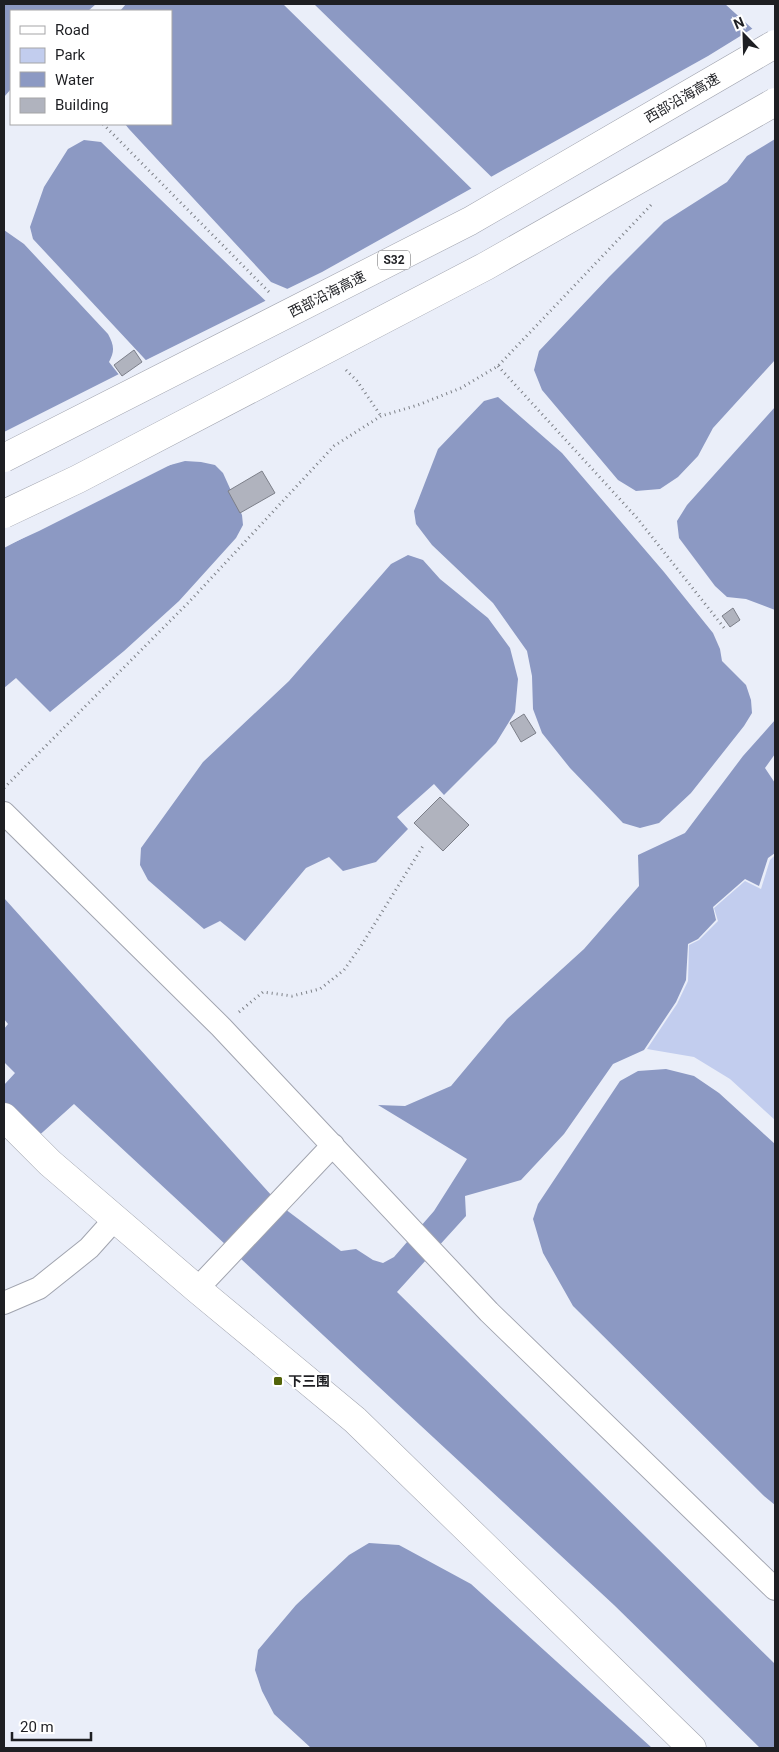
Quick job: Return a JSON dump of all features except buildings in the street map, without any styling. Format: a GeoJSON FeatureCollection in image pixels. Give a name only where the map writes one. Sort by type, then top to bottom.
{"type":"FeatureCollection","features":[{"type":"Feature","properties":{"kind":"main road","name":"西部沿海高速"},"geometry":{"type":"LineString","coordinates":[[4,458],[470,221],[775,44]]}},
{"type":"Feature","properties":{"kind":"main road"},"geometry":{"type":"LineString","coordinates":[[4,514],[78,479],[486,266],[775,102]]}},
{"type":"Feature","properties":{"kind":"main road"},"geometry":{"type":"LineString","coordinates":[[4,1117],[50,1163],[197,1289],[355,1420],[692,1748]]}},
{"type":"Feature","properties":{"kind":"street"},"geometry":{"type":"LineString","coordinates":[[4,813],[221,1027],[489,1312],[775,1589]]}},
{"type":"Feature","properties":{"kind":"street"},"geometry":{"type":"LineString","coordinates":[[197,1289],[333,1145]]}},
{"type":"Feature","properties":{"kind":"street"},"geometry":{"type":"LineString","coordinates":[[4,1303],[39,1288],[89,1248],[116,1219]]}},
{"type":"Feature","properties":{"kind":"path"},"geometry":{"type":"LineString","coordinates":[[104,125],[274,297]]}},
{"type":"Feature","properties":{"kind":"path"},"geometry":{"type":"LineString","coordinates":[[4,788],[189,602],[334,446],[380,416],[418,405],[462,388],[498,366],[653,203]]}},
{"type":"Feature","properties":{"kind":"path"},"geometry":{"type":"LineString","coordinates":[[498,366],[637,518],[725,629]]}},
{"type":"Feature","properties":{"kind":"path"},"geometry":{"type":"LineString","coordinates":[[343,367],[357,381],[380,416]]}},
{"type":"Feature","properties":{"kind":"path"},"geometry":{"type":"LineString","coordinates":[[221,1027],[263,992],[292,996],[320,989],[344,970],[362,946],[423,846]]}},
{"type":"Feature","properties":{"kind":"green space"},"geometry":{"type":"Polygon","coordinates":[[[775,855],[775,1120],[730,1079],[694,1057],[647,1049],[677,1004],[688,981],[689,945],[699,940],[718,921],[714,908],[745,881],[761,889],[770,860],[775,855]]]}},
{"type":"Feature","properties":{"kind":"water"},"geometry":{"type":"Polygon","coordinates":[[[4,4],[96,4],[89,10],[10,10],[10,90],[4,97],[4,4]]]}},
{"type":"Feature","properties":{"kind":"water"},"geometry":{"type":"Polygon","coordinates":[[[126,4],[283,4],[480,197],[290,290],[271,282],[126,125],[172,125],[172,10],[121,10],[126,4]]]}},
{"type":"Feature","properties":{"kind":"water"},"geometry":{"type":"Polygon","coordinates":[[[314,4],[725,4],[766,41],[509,194],[314,4]]]}},
{"type":"Feature","properties":{"kind":"water"},"geometry":{"type":"Polygon","coordinates":[[[775,139],[775,360],[713,428],[698,456],[678,477],[660,489],[636,491],[618,480],[542,390],[534,370],[539,351],[664,222],[727,182],[747,156],[775,139]]]}},
{"type":"Feature","properties":{"kind":"water"},"geometry":{"type":"Polygon","coordinates":[[[84,140],[101,142],[275,310],[156,371],[33,239],[30,227],[44,187],[68,149],[84,140]]]}},
{"type":"Feature","properties":{"kind":"water"},"geometry":{"type":"Polygon","coordinates":[[[4,230],[24,244],[108,334],[113,348],[109,362],[127,385],[4,443],[4,230]]]}},
{"type":"Feature","properties":{"kind":"water"},"geometry":{"type":"Polygon","coordinates":[[[498,397],[562,453],[664,572],[713,633],[720,649],[722,661],[746,685],[751,700],[752,713],[744,726],[691,793],[659,823],[640,828],[623,823],[570,768],[542,733],[533,709],[532,676],[527,651],[493,603],[432,545],[416,524],[414,511],[438,449],[484,401],[498,397]]]}},
{"type":"Feature","properties":{"kind":"water"},"geometry":{"type":"Polygon","coordinates":[[[775,407],[775,610],[746,599],[727,597],[715,586],[679,538],[677,521],[687,505],[775,407]]]}},
{"type":"Feature","properties":{"kind":"water"},"geometry":{"type":"Polygon","coordinates":[[[185,461],[215,465],[223,473],[242,515],[243,525],[236,538],[179,601],[124,651],[50,712],[16,678],[4,688],[4,548],[152,470],[185,461]]]}},
{"type":"Feature","properties":{"kind":"water"},"geometry":{"type":"Polygon","coordinates":[[[408,555],[423,560],[440,579],[488,618],[510,648],[518,679],[515,712],[496,743],[444,795],[434,784],[397,817],[408,829],[376,862],[343,871],[329,857],[306,868],[245,941],[220,921],[204,929],[148,880],[140,865],[141,848],[203,762],[289,681],[391,564],[408,555]]]}},
{"type":"Feature","properties":{"kind":"water"},"geometry":{"type":"Polygon","coordinates":[[[775,720],[775,754],[765,768],[775,783],[775,853],[768,858],[759,886],[745,879],[713,907],[716,920],[698,939],[688,944],[686,980],[676,1002],[644,1050],[613,1064],[564,1134],[521,1180],[465,1196],[466,1216],[397,1292],[775,1664],[775,1748],[760,1748],[614,1605],[74,1104],[34,1140],[4,1112],[4,1085],[15,1073],[4,1062],[4,1029],[8,1024],[4,1019],[4,898],[281,1206],[341,1251],[356,1249],[373,1260],[383,1263],[394,1257],[434,1211],[467,1159],[378,1105],[405,1106],[451,1086],[507,1019],[584,949],[639,886],[638,855],[685,833],[743,756],[775,720]]]}},
{"type":"Feature","properties":{"kind":"water"},"geometry":{"type":"Polygon","coordinates":[[[666,1069],[694,1076],[719,1093],[775,1144],[775,1505],[573,1306],[543,1253],[533,1219],[538,1204],[620,1081],[638,1071],[666,1069]]]}},
{"type":"Feature","properties":{"kind":"water"},"geometry":{"type":"Polygon","coordinates":[[[369,1543],[399,1545],[471,1584],[652,1748],[311,1748],[274,1714],[262,1691],[255,1670],[258,1650],[296,1605],[349,1555],[369,1543]]]}},
{"type":"Feature","properties":{"kind":"pier"},"geometry":{"type":"Polygon","coordinates":[[[755,27],[768,39],[507,196],[489,178],[708,56],[755,27]]]}},
{"type":"Feature","properties":{"kind":"pier"},"geometry":{"type":"Polygon","coordinates":[[[474,187],[483,196],[481,199],[291,292],[285,290],[322,272],[474,187]]]}},
{"type":"Feature","properties":{"kind":"pier"},"geometry":{"type":"Polygon","coordinates":[[[267,300],[277,309],[155,372],[144,361],[267,300]]]}},
{"type":"Feature","properties":{"kind":"pier"},"geometry":{"type":"Polygon","coordinates":[[[121,373],[129,384],[4,446],[4,432],[121,373]]]}},
{"type":"Feature","properties":{"kind":"pier"},"geometry":{"type":"Polygon","coordinates":[[[182,459],[4,547],[4,545],[56,516],[151,468],[182,459]]]}},
{"type":"Feature","properties":{"kind":"place","name":"下三围"},"geometry":{"type":"Point","coordinates":[278,1381]}}]}
